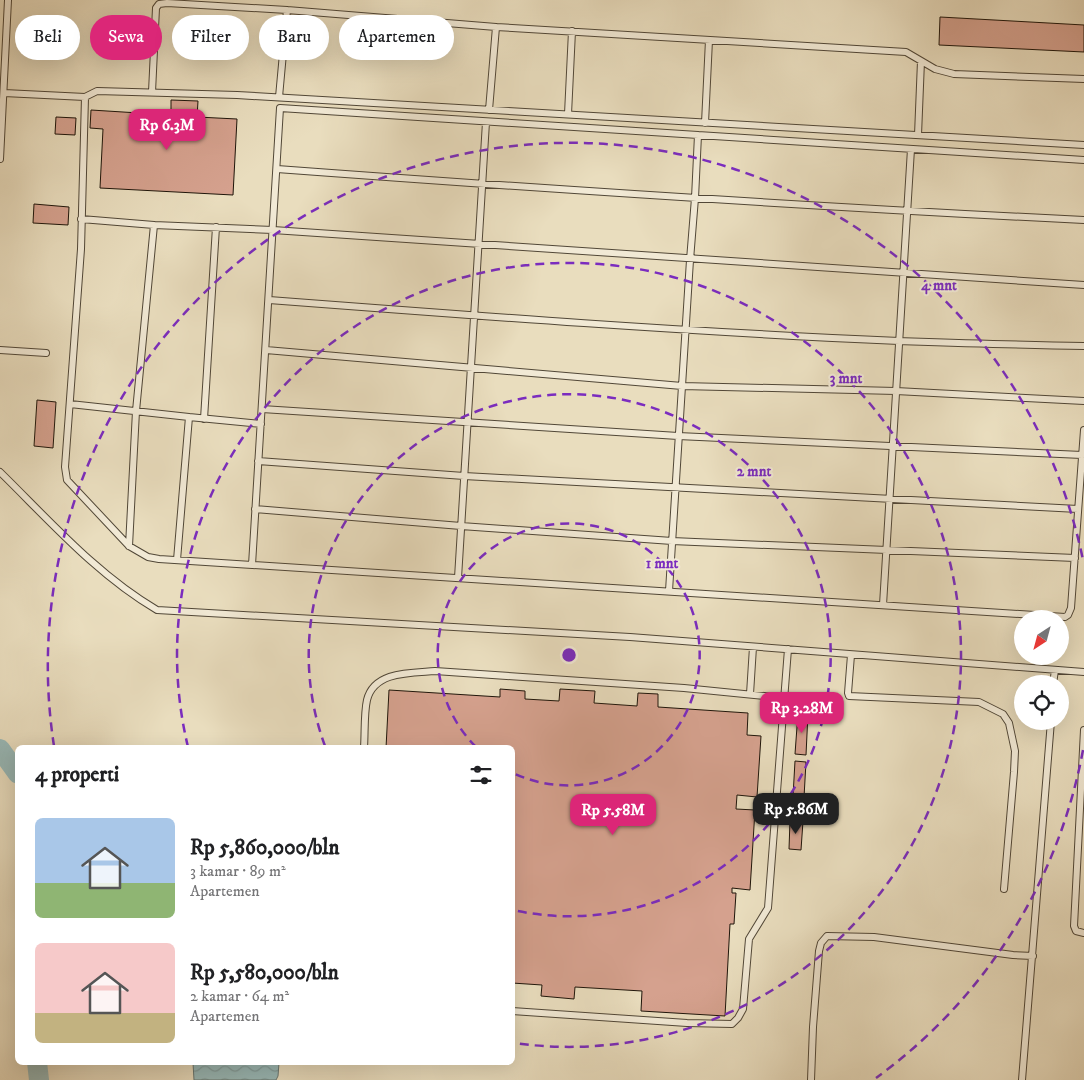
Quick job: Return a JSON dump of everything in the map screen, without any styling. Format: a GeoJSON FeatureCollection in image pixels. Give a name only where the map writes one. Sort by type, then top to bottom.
{"type":"FeatureCollection","features":[{"type":"Feature","properties":{"kind":"lane"},"geometry":{"type":"LineString","coordinates":[[0,159],[4,93],[3,29],[8,0]]}},
{"type":"Feature","properties":{"kind":"lane"},"geometry":{"type":"LineString","coordinates":[[152,92],[156,8],[159,4],[201,4],[496,27],[906,52],[936,69],[954,74],[1084,79]]}},
{"type":"Feature","properties":{"kind":"lane"},"geometry":{"type":"LineString","coordinates":[[279,98],[287,10]]}},
{"type":"Feature","properties":{"kind":"lane"},"geometry":{"type":"LineString","coordinates":[[489,110],[496,27]]}},
{"type":"Feature","properties":{"kind":"lane"},"geometry":{"type":"LineString","coordinates":[[568,114],[572,32]]}},
{"type":"Feature","properties":{"kind":"lane"},"geometry":{"type":"LineString","coordinates":[[705,123],[709,40]]}},
{"type":"Feature","properties":{"kind":"lane"},"geometry":{"type":"LineString","coordinates":[[918,135],[921,61]]}},
{"type":"Feature","properties":{"kind":"lane"},"geometry":{"type":"LineString","coordinates":[[4,93],[85,97],[97,91],[279,98],[1084,145]]}},
{"type":"Feature","properties":{"kind":"lane"},"geometry":{"type":"LineString","coordinates":[[85,97],[82,219],[65,467],[68,480],[129,546],[148,557],[1065,617],[1072,608],[1084,430]]}},
{"type":"Feature","properties":{"kind":"lane"},"geometry":{"type":"LineString","coordinates":[[252,565],[277,169],[279,109],[1084,160]]}},
{"type":"Feature","properties":{"kind":"lane"},"geometry":{"type":"LineString","coordinates":[[458,578],[486,122]]}},
{"type":"Feature","properties":{"kind":"lane"},"geometry":{"type":"LineString","coordinates":[[669,591],[698,135]]}},
{"type":"Feature","properties":{"kind":"lane"},"geometry":{"type":"LineString","coordinates":[[883,605],[911,149]]}},
{"type":"Feature","properties":{"kind":"lane"},"geometry":{"type":"LineString","coordinates":[[277,169],[908,212],[1084,220]]}},
{"type":"Feature","properties":{"kind":"lane"},"geometry":{"type":"LineString","coordinates":[[82,219],[154,225],[273,230],[690,260],[1084,285]]}},
{"type":"Feature","properties":{"kind":"lane"},"geometry":{"type":"LineString","coordinates":[[129,546],[136,412],[154,225]]}},
{"type":"Feature","properties":{"kind":"lane"},"geometry":{"type":"LineString","coordinates":[[204,419],[216,228]]}},
{"type":"Feature","properties":{"kind":"lane"},"geometry":{"type":"LineString","coordinates":[[269,300],[474,316],[686,329],[899,341],[1084,346]]}},
{"type":"Feature","properties":{"kind":"lane"},"geometry":{"type":"LineString","coordinates":[[0,350],[46,354]]}},
{"type":"Feature","properties":{"kind":"lane"},"geometry":{"type":"LineString","coordinates":[[266,350],[682,386],[896,391],[1084,401]]}},
{"type":"Feature","properties":{"kind":"lane"},"geometry":{"type":"LineString","coordinates":[[70,404],[261,424]]}},
{"type":"Feature","properties":{"kind":"lane"},"geometry":{"type":"LineString","coordinates":[[262,409],[678,436],[1082,455]]}},
{"type":"Feature","properties":{"kind":"lane"},"geometry":{"type":"LineString","coordinates":[[177,560],[188,417]]}},
{"type":"Feature","properties":{"kind":"lane"},"geometry":{"type":"LineString","coordinates":[[258,461],[675,489],[1078,509]]}},
{"type":"Feature","properties":{"kind":"lane"},"geometry":{"type":"LineString","coordinates":[[0,472],[111,579],[133,596],[157,610],[620,637],[1084,672]]}},
{"type":"Feature","properties":{"kind":"lane"},"geometry":{"type":"LineString","coordinates":[[255,509],[672,541],[1075,558]]}},
{"type":"Feature","properties":{"kind":"lane"},"geometry":{"type":"LineString","coordinates":[[750,694],[753,647]]}},
{"type":"Feature","properties":{"kind":"lane"},"geometry":{"type":"LineString","coordinates":[[515,1011],[688,1023],[732,1024],[738,1018],[743,1009],[750,940],[768,908],[788,649]]}},
{"type":"Feature","properties":{"kind":"lane"},"geometry":{"type":"LineString","coordinates":[[850,655],[849,696],[979,702],[1003,714],[1009,723],[1015,751],[1004,889]]}},
{"type":"Feature","properties":{"kind":"lane"},"geometry":{"type":"LineString","coordinates":[[1054,670],[1054,675]]}},
{"type":"Feature","properties":{"kind":"lane"},"geometry":{"type":"LineString","coordinates":[[364,745],[367,700],[373,687],[386,678],[405,674],[434,671],[784,698]]}},
{"type":"Feature","properties":{"kind":"lane"},"geometry":{"type":"LineString","coordinates":[[1022,1080],[1050,730]]}},
{"type":"Feature","properties":{"kind":"lane"},"geometry":{"type":"LineString","coordinates":[[1084,730],[1074,926],[1076,931],[1084,934]]}},
{"type":"Feature","properties":{"kind":"lane"},"geometry":{"type":"LineString","coordinates":[[811,1080],[819,951],[821,943],[827,936],[874,937],[1033,956]]}},
{"type":"Feature","properties":{"kind":"water"},"geometry":{"type":"Polygon","coordinates":[[[193,1065],[279,1065],[276,1080],[194,1080],[193,1065]]]}},
{"type":"Feature","properties":{"kind":"building"},"geometry":{"type":"Polygon","coordinates":[[[940,17],[1084,25],[1084,52],[939,45],[940,17]]]}},
{"type":"Feature","properties":{"kind":"building"},"geometry":{"type":"Polygon","coordinates":[[[171,100],[198,101],[197,117],[237,119],[233,195],[100,188],[103,129],[90,128],[91,110],[171,115],[171,100]]]}},
{"type":"Feature","properties":{"kind":"building"},"geometry":{"type":"Polygon","coordinates":[[[56,117],[76,118],[75,135],[55,134],[56,117]]]}},
{"type":"Feature","properties":{"kind":"building"},"geometry":{"type":"Polygon","coordinates":[[[34,204],[69,207],[68,225],[33,223],[34,204]]]}},
{"type":"Feature","properties":{"kind":"building"},"geometry":{"type":"Polygon","coordinates":[[[37,400],[56,402],[53,448],[34,446],[37,400]]]}},
{"type":"Feature","properties":{"kind":"building"},"geometry":{"type":"Polygon","coordinates":[[[500,689],[525,691],[525,699],[559,701],[560,689],[595,691],[594,703],[637,706],[638,693],[658,694],[658,707],[748,713],[747,735],[761,736],[757,797],[737,795],[736,809],[755,810],[750,890],[732,888],[732,893],[736,893],[734,924],[730,924],[725,1016],[641,1011],[642,991],[575,987],[574,999],[541,996],[542,985],[515,983],[515,745],[386,745],[389,690],[500,697],[500,689]]]}},
{"type":"Feature","properties":{"kind":"building"},"geometry":{"type":"Polygon","coordinates":[[[798,713],[808,713],[806,755],[795,754],[798,713]]]}},
{"type":"Feature","properties":{"kind":"building"},"geometry":{"type":"Polygon","coordinates":[[[795,761],[806,762],[803,815],[792,814],[795,761]]]}},
{"type":"Feature","properties":{"kind":"building"},"geometry":{"type":"Polygon","coordinates":[[[790,821],[803,821],[801,850],[789,849],[790,821]]]}},
{"type":"Feature","properties":{"kind":"waterway"},"geometry":{"type":"LineString","coordinates":[[0,749],[15,770]]}},
{"type":"Feature","properties":{"kind":"waterway"},"geometry":{"type":"LineString","coordinates":[[37,1065],[39,1080]]}}]}
